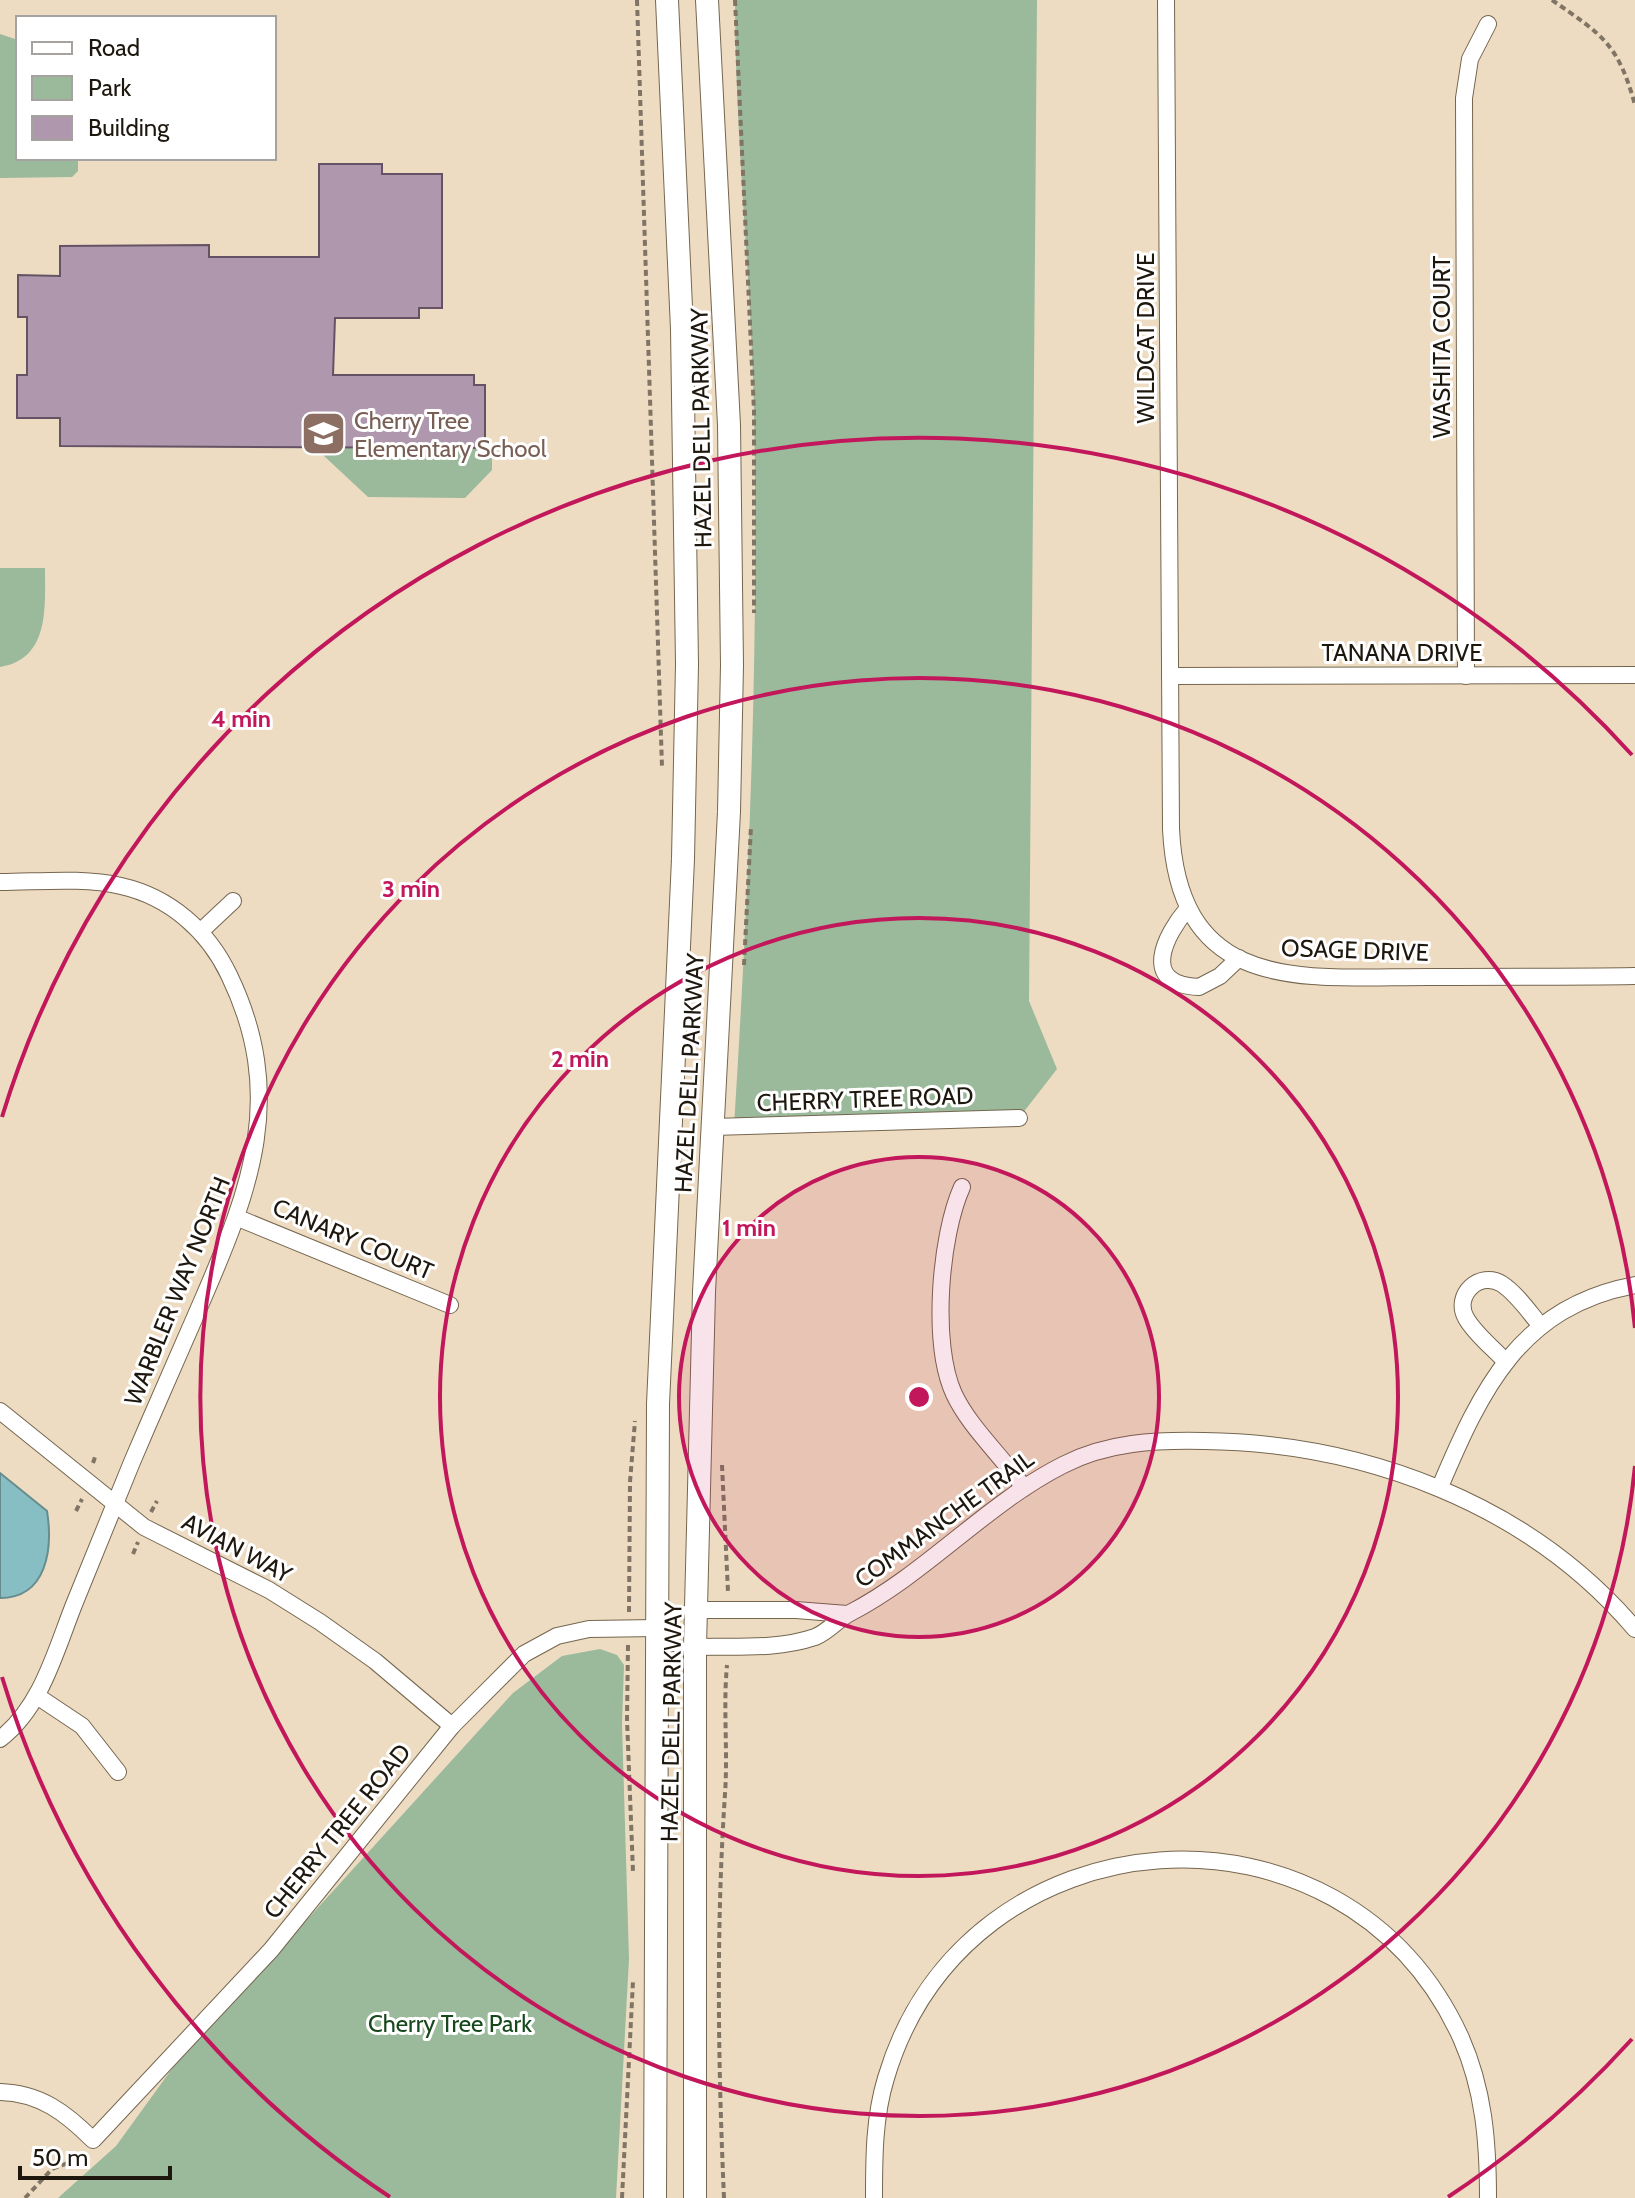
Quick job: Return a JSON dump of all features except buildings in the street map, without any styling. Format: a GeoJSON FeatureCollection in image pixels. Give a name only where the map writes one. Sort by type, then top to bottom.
{"type":"FeatureCollection","features":[{"type":"Feature","properties":{"kind":"main road","name":"HAZEL DELL PARKWAY"},"geometry":{"type":"LineString","coordinates":[[655,2198],[662,1283],[683,859],[687,648],[682,329],[667,0]]}},
{"type":"Feature","properties":{"kind":"main road","name":"HAZEL DELL PARKWAY"},"geometry":{"type":"LineString","coordinates":[[695,2198],[695,1647],[703,1320],[729,812],[732,665],[729,410],[707,0]]}},
{"type":"Feature","properties":{"kind":"street","name":"WILDCAT DRIVE"},"geometry":{"type":"LineString","coordinates":[[1166,0],[1170,676]]}},
{"type":"Feature","properties":{"kind":"street","name":"WASHITA COURT"},"geometry":{"type":"LineString","coordinates":[[1466,676],[1464,98],[1470,59],[1488,24]]}},
{"type":"Feature","properties":{"kind":"street","name":"TANANA DRIVE"},"geometry":{"type":"LineString","coordinates":[[1170,676],[1635,675]]}},
{"type":"Feature","properties":{"kind":"street","name":"OSAGE DRIVE"},"geometry":{"type":"LineString","coordinates":[[1170,676],[1172,849],[1178,884],[1188,908],[1215,941],[1239,958],[1270,972],[1309,977],[1635,976]]}},
{"type":"Feature","properties":{"kind":"street","name":"WARBLER WAY NORTH"},"geometry":{"type":"LineString","coordinates":[[0,882],[87,882],[122,886],[167,904],[201,931],[221,959],[235,987],[254,1050],[259,1085],[254,1156],[238,1218],[37,1696],[0,1739]]}},
{"type":"Feature","properties":{"kind":"street"},"geometry":{"type":"LineString","coordinates":[[201,931],[233,901]]}},
{"type":"Feature","properties":{"kind":"street"},"geometry":{"type":"LineString","coordinates":[[1188,908],[1170,928],[1161,952],[1165,970],[1174,981],[1199,987],[1220,976],[1239,958]]}},
{"type":"Feature","properties":{"kind":"street","name":"CHERRY TREE ROAD"},"geometry":{"type":"LineString","coordinates":[[713,1127],[1019,1118]]}},
{"type":"Feature","properties":{"kind":"street"},"geometry":{"type":"LineString","coordinates":[[962,1187],[946,1234],[943,1309],[946,1369],[955,1395],[1024,1488]]}},
{"type":"Feature","properties":{"kind":"street","name":"CANARY COURT"},"geometry":{"type":"LineString","coordinates":[[238,1218],[450,1305]]}},
{"type":"Feature","properties":{"kind":"street"},"geometry":{"type":"LineString","coordinates":[[1504,1360],[1466,1317],[1463,1302],[1470,1288],[1485,1280],[1500,1283],[1541,1326]]}},
{"type":"Feature","properties":{"kind":"street"},"geometry":{"type":"LineString","coordinates":[[1440,1487],[1470,1416],[1504,1360],[1541,1326],[1590,1299],[1635,1285]]}},
{"type":"Feature","properties":{"kind":"street","name":"AVIAN WAY"},"geometry":{"type":"LineString","coordinates":[[0,1411],[144,1527],[269,1590],[320,1622],[375,1661],[452,1726]]}},
{"type":"Feature","properties":{"kind":"street","name":"COMMANCHE TRAIL"},"geometry":{"type":"LineString","coordinates":[[695,1647],[786,1644],[819,1636],[847,1614],[905,1581],[1024,1488],[1089,1453],[1138,1442],[1176,1440],[1233,1441],[1307,1449],[1372,1464],[1440,1487],[1556,1556],[1635,1629]]}},
{"type":"Feature","properties":{"kind":"street","name":"COMMANCHE TRAIL"},"geometry":{"type":"LineString","coordinates":[[698,1610],[796,1610],[847,1614]]}},
{"type":"Feature","properties":{"kind":"street","name":"CHERRY TREE ROAD"},"geometry":{"type":"LineString","coordinates":[[93,2140],[271,1950],[452,1726],[524,1654],[557,1636],[589,1629],[657,1628]]}},
{"type":"Feature","properties":{"kind":"street"},"geometry":{"type":"LineString","coordinates":[[37,1696],[82,1726],[118,1772]]}},
{"type":"Feature","properties":{"kind":"street"},"geometry":{"type":"LineString","coordinates":[[874,2198],[875,2141],[886,2078],[918,2006],[954,1957],[1005,1912],[1074,1876],[1135,1861],[1188,1858],[1250,1866],[1308,1886],[1366,1920],[1404,1952],[1438,1997],[1467,2055],[1484,2114],[1488,2198]]}},
{"type":"Feature","properties":{"kind":"street"},"geometry":{"type":"LineString","coordinates":[[0,2092],[41,2099],[67,2114],[93,2140]]}},
{"type":"Feature","properties":{"kind":"lane"},"geometry":{"type":"LineString","coordinates":[[657,1628],[698,1610]]}},
{"type":"Feature","properties":{"kind":"lane"},"geometry":{"type":"LineString","coordinates":[[657,1628],[695,1647]]}},
{"type":"Feature","properties":{"kind":"path"},"geometry":{"type":"LineString","coordinates":[[637,0],[660,704]]}},
{"type":"Feature","properties":{"kind":"path"},"geometry":{"type":"LineString","coordinates":[[1552,0],[1606,40],[1622,65],[1635,105]]}},
{"type":"Feature","properties":{"kind":"path"},"geometry":{"type":"LineString","coordinates":[[628,1666],[633,1879]]}},
{"type":"Feature","properties":{"kind":"path"},"geometry":{"type":"LineString","coordinates":[[724,2198],[720,2101],[719,1862],[725,1793],[726,1673]]}},
{"type":"Feature","properties":{"kind":"path"},"geometry":{"type":"LineString","coordinates":[[622,2198],[624,2098],[633,1975]]}},
{"type":"Feature","properties":{"kind":"path"},"geometry":{"type":"LineString","coordinates":[[25,2198],[52,2169],[88,2155],[93,2140]]}},
{"type":"Feature","properties":{"kind":"green space"},"geometry":{"type":"Polygon","coordinates":[[[735,0],[1037,0],[1029,1001],[1057,1069],[1019,1118],[734,1126],[752,769],[755,590],[754,412],[735,0]]]}},
{"type":"Feature","properties":{"kind":"green space"},"geometry":{"type":"Polygon","coordinates":[[[0,34],[16,39],[16,160],[78,160],[78,171],[72,177],[0,178],[0,34]]]}},
{"type":"Feature","properties":{"kind":"green space"},"geometry":{"type":"Polygon","coordinates":[[[324,448],[485,448],[485,453],[492,453],[492,470],[465,498],[368,497],[323,455],[324,448]]]}},
{"type":"Feature","properties":{"kind":"green space"},"geometry":{"type":"Polygon","coordinates":[[[0,568],[45,568],[45,583],[44,614],[36,642],[28,654],[0,667],[0,568]]]}},
{"type":"Feature","properties":{"kind":"green space","name":"Cherry Tree Park"},"geometry":{"type":"Polygon","coordinates":[[[600,1649],[617,1655],[624,1665],[622,1724],[629,1959],[616,2198],[58,2198],[116,2146],[174,2066],[513,1693],[562,1656],[600,1649]]]}},
{"type":"Feature","properties":{"kind":"water"},"geometry":{"type":"Polygon","coordinates":[[[0,1473],[47,1511],[49,1541],[43,1569],[37,1580],[28,1590],[16,1596],[0,1598],[0,1473]]]}},
{"type":"Feature","properties":{"kind":"place","name":"Cherry Tree Elementary School"},"geometry":{"type":"Point","coordinates":[323,434]}}]}
